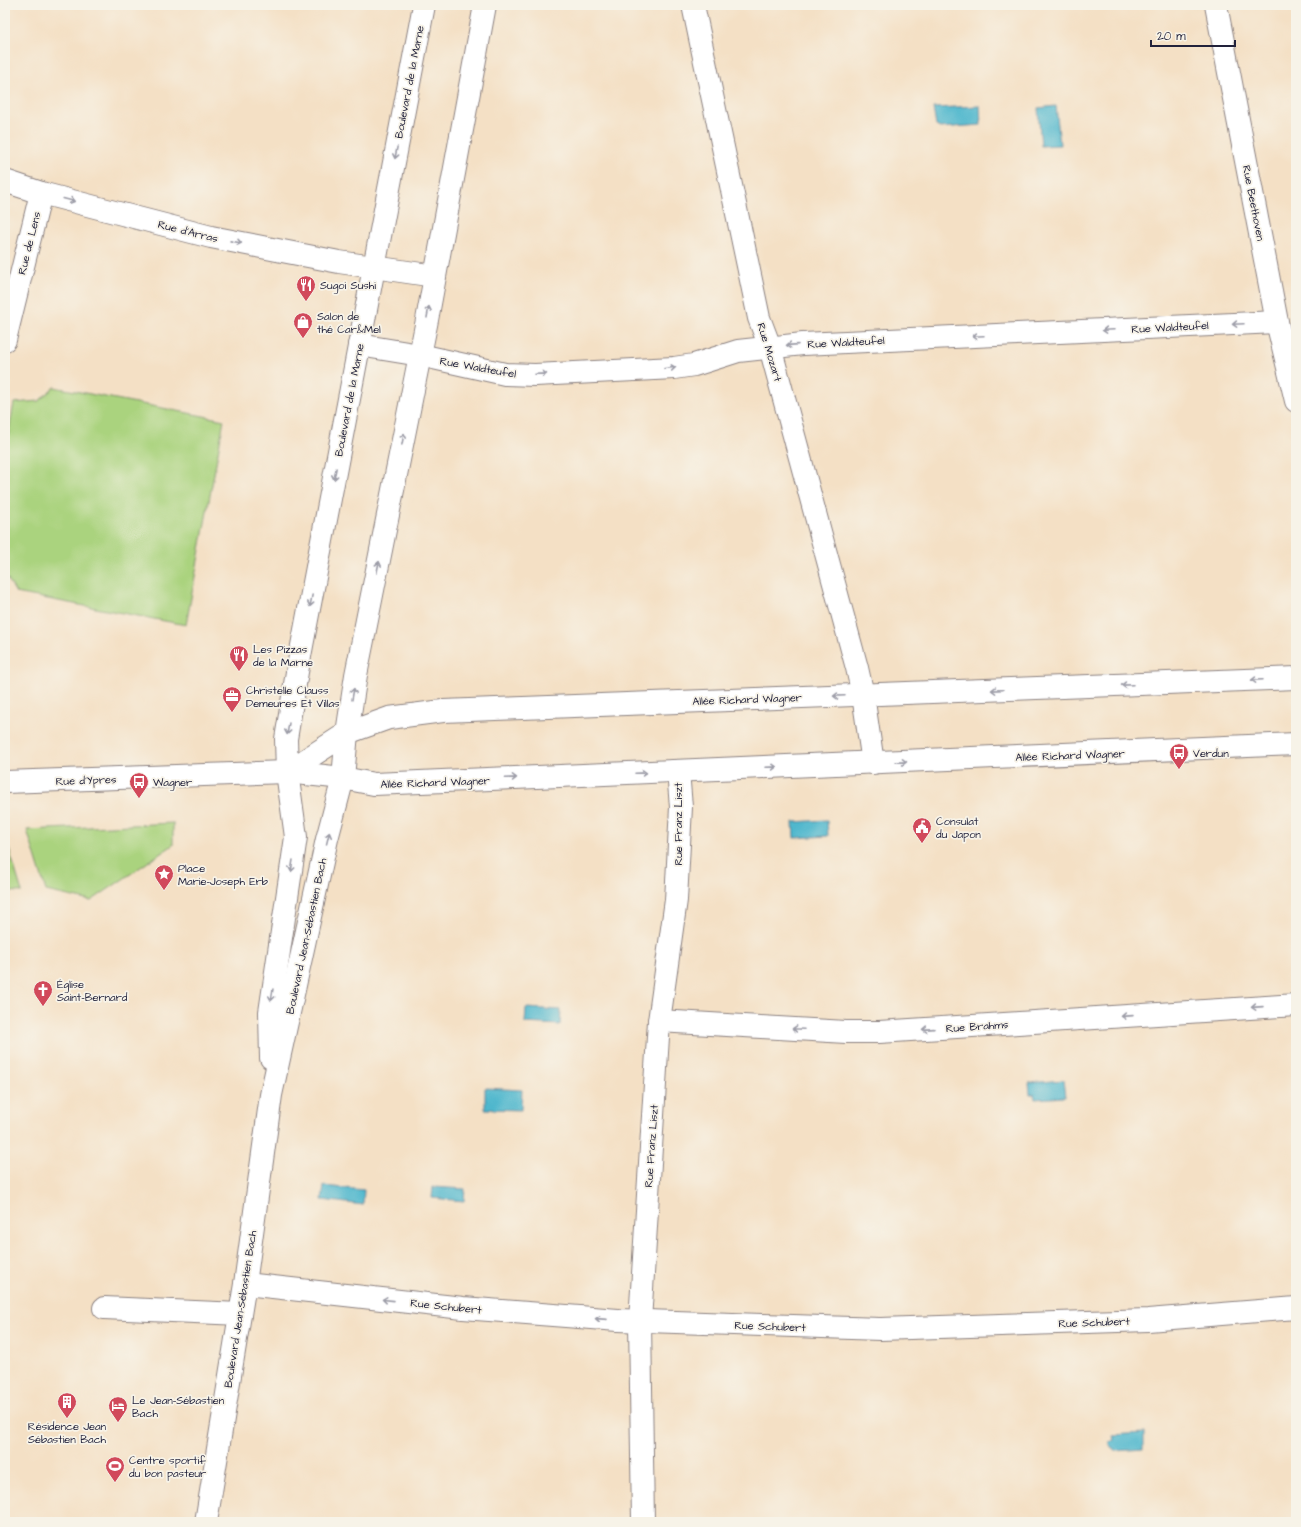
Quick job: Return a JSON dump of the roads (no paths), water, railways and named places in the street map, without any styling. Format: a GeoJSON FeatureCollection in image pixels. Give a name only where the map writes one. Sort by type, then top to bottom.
{"type":"FeatureCollection","features":[{"type":"Feature","properties":{"kind":"street","name":"Boulevard de la Marne"},"geometry":{"type":"LineString","coordinates":[[287,772],[286,739],[293,695],[424,5]]}},
{"type":"Feature","properties":{"kind":"street"},"geometry":{"type":"LineString","coordinates":[[347,733],[358,667],[420,355],[485,5]]}},
{"type":"Feature","properties":{"kind":"street","name":"Rue Mozart"},"geometry":{"type":"LineString","coordinates":[[693,5],[759,318],[770,347],[857,668],[863,695],[873,763]]}},
{"type":"Feature","properties":{"kind":"street","name":"Rue Beethoven"},"geometry":{"type":"LineString","coordinates":[[1216,5],[1277,322],[1296,400]]}},
{"type":"Feature","properties":{"kind":"street","name":"Rue d'Arras"},"geometry":{"type":"LineString","coordinates":[[5,181],[41,193],[210,237],[339,262],[434,276]]}},
{"type":"Feature","properties":{"kind":"street","name":"Rue de Lens"},"geometry":{"type":"LineString","coordinates":[[5,340],[41,193]]}},
{"type":"Feature","properties":{"kind":"street","name":"Rue Waldteufel"},"geometry":{"type":"LineString","coordinates":[[359,346],[420,355],[505,374],[520,375],[674,368],[694,365],[738,351],[770,347],[1277,322]]}},
{"type":"Feature","properties":{"kind":"street","name":"Allée Richard Wagner"},"geometry":{"type":"LineString","coordinates":[[287,772],[347,733],[389,718],[442,711],[1296,678]]}},
{"type":"Feature","properties":{"kind":"street","name":"Boulevard Jean-Sébastien Bach"},"geometry":{"type":"LineString","coordinates":[[206,1522],[245,1284],[271,1095],[327,839],[343,778],[347,733]]}},
{"type":"Feature","properties":{"kind":"street","name":"Allée Richard Wagner"},"geometry":{"type":"LineString","coordinates":[[287,772],[343,778],[374,784],[1296,744]]}},
{"type":"Feature","properties":{"kind":"street","name":"Rue Franz Liszt"},"geometry":{"type":"LineString","coordinates":[[643,1522],[640,1321],[659,1021],[676,900],[680,852],[681,807],[678,771]]}},
{"type":"Feature","properties":{"kind":"street","name":"Rue d'Ypres"},"geometry":{"type":"LineString","coordinates":[[5,782],[287,772]]}},
{"type":"Feature","properties":{"kind":"street","name":"Boulevard Jean-Sébastien Bach"},"geometry":{"type":"LineString","coordinates":[[271,1095],[270,1012],[296,837],[287,772]]}},
{"type":"Feature","properties":{"kind":"street","name":"Rue Brahms"},"geometry":{"type":"LineString","coordinates":[[659,1021],[846,1032],[879,1032],[1296,1005]]}},
{"type":"Feature","properties":{"kind":"street","name":"Rue Schubert"},"geometry":{"type":"LineString","coordinates":[[245,1284],[463,1308],[640,1321],[880,1329],[1148,1320],[1296,1308]]}},
{"type":"Feature","properties":{"kind":"street"},"geometry":{"type":"LineString","coordinates":[[104,1308],[240,1314]]}},
{"type":"Feature","properties":{"kind":"water"},"geometry":{"type":"Polygon","coordinates":[[[980,106],[981,125],[940,128],[936,126],[933,108],[980,106]]]}},
{"type":"Feature","properties":{"kind":"water"},"geometry":{"type":"Polygon","coordinates":[[[1056,106],[1060,145],[1041,146],[1038,108],[1056,106]]]}},
{"type":"Feature","properties":{"kind":"water"},"geometry":{"type":"Polygon","coordinates":[[[827,820],[828,836],[794,838],[793,822],[827,820]]]}},
{"type":"Feature","properties":{"kind":"water"},"geometry":{"type":"Polygon","coordinates":[[[526,1008],[561,1010],[560,1025],[525,1023],[526,1008]]]}},
{"type":"Feature","properties":{"kind":"water"},"geometry":{"type":"Polygon","coordinates":[[[1063,1080],[1065,1097],[1035,1099],[1034,1094],[1030,1094],[1029,1083],[1063,1080]]]}},
{"type":"Feature","properties":{"kind":"water"},"geometry":{"type":"Polygon","coordinates":[[[485,1088],[522,1090],[521,1110],[485,1109],[485,1088]]]}},
{"type":"Feature","properties":{"kind":"water"},"geometry":{"type":"Polygon","coordinates":[[[324,1186],[364,1190],[363,1205],[322,1200],[324,1186]]]}},
{"type":"Feature","properties":{"kind":"water"},"geometry":{"type":"Polygon","coordinates":[[[433,1187],[465,1189],[464,1201],[432,1198],[433,1187]]]}},
{"type":"Feature","properties":{"kind":"water"},"geometry":{"type":"Polygon","coordinates":[[[1144,1433],[1144,1449],[1114,1451],[1114,1448],[1110,1445],[1110,1441],[1114,1439],[1113,1435],[1144,1433]]]}},
{"type":"Feature","properties":{"kind":"place","name":"Sugoi Sushi"},"geometry":{"type":"Point","coordinates":[306,302]}},
{"type":"Feature","properties":{"kind":"place","name":"Salon de thé Car&Mel"},"geometry":{"type":"Point","coordinates":[303,339]}},
{"type":"Feature","properties":{"kind":"place","name":"Les Pizzas de la Marne"},"geometry":{"type":"Point","coordinates":[239,672]}},
{"type":"Feature","properties":{"kind":"place","name":"Christelle Clauss Demeures Et Villas"},"geometry":{"type":"Point","coordinates":[232,713]}},
{"type":"Feature","properties":{"kind":"place","name":"Verdun"},"geometry":{"type":"Point","coordinates":[1179,770]}},
{"type":"Feature","properties":{"kind":"place","name":"Wagner"},"geometry":{"type":"Point","coordinates":[139,799]}},
{"type":"Feature","properties":{"kind":"place","name":"Consulat du Japon"},"geometry":{"type":"Point","coordinates":[922,844]}},
{"type":"Feature","properties":{"kind":"place","name":"Place Marie-Joseph Erb"},"geometry":{"type":"Point","coordinates":[164,891]}},
{"type":"Feature","properties":{"kind":"place","name":"Église Saint-Bernard"},"geometry":{"type":"Point","coordinates":[43,1007]}},
{"type":"Feature","properties":{"kind":"place","name":"Résidence Jean Sébastien Bach"},"geometry":{"type":"Point","coordinates":[67,1419]}},
{"type":"Feature","properties":{"kind":"place","name":"Le Jean-Sébastien Bach"},"geometry":{"type":"Point","coordinates":[118,1423]}},
{"type":"Feature","properties":{"kind":"place","name":"Centre sportif du bon pasteur"},"geometry":{"type":"Point","coordinates":[115,1483]}}]}
